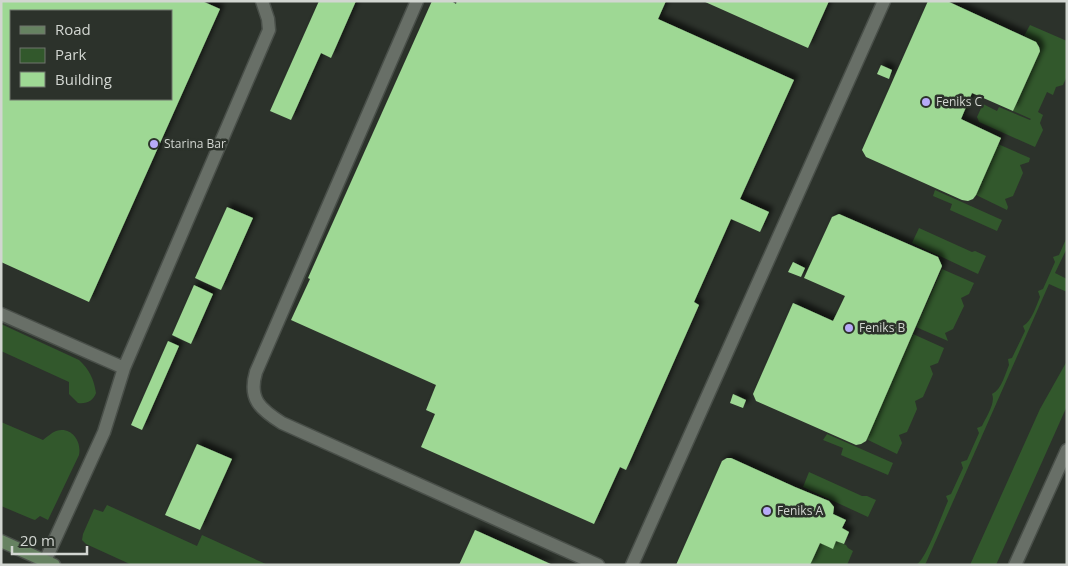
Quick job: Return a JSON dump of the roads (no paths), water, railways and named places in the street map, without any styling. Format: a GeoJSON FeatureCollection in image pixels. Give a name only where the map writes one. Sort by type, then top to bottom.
{"type":"FeatureCollection","features":[{"type":"Feature","properties":{"kind":"main road"},"geometry":{"type":"LineString","coordinates":[[1,541],[50,563]]}},
{"type":"Feature","properties":{"kind":"street"},"geometry":{"type":"LineString","coordinates":[[50,563],[104,432],[124,368],[269,30],[268,19],[262,1]]}},
{"type":"Feature","properties":{"kind":"street"},"geometry":{"type":"LineString","coordinates":[[417,1],[256,372],[252,385],[253,394],[265,412],[282,423],[598,565]]}},
{"type":"Feature","properties":{"kind":"street"},"geometry":{"type":"LineString","coordinates":[[632,565],[884,1]]}},
{"type":"Feature","properties":{"kind":"street"},"geometry":{"type":"LineString","coordinates":[[1,314],[124,368]]}},
{"type":"Feature","properties":{"kind":"street"},"geometry":{"type":"LineString","coordinates":[[1015,565],[1067,450]]}},
{"type":"Feature","properties":{"kind":"place","name":"Feniks C"},"geometry":{"type":"Point","coordinates":[926,102]}},
{"type":"Feature","properties":{"kind":"place","name":"Starina Bar"},"geometry":{"type":"Point","coordinates":[154,144]}},
{"type":"Feature","properties":{"kind":"place","name":"Feniks B"},"geometry":{"type":"Point","coordinates":[849,328]}},
{"type":"Feature","properties":{"kind":"place","name":"Feniks A"},"geometry":{"type":"Point","coordinates":[767,511]}}]}
